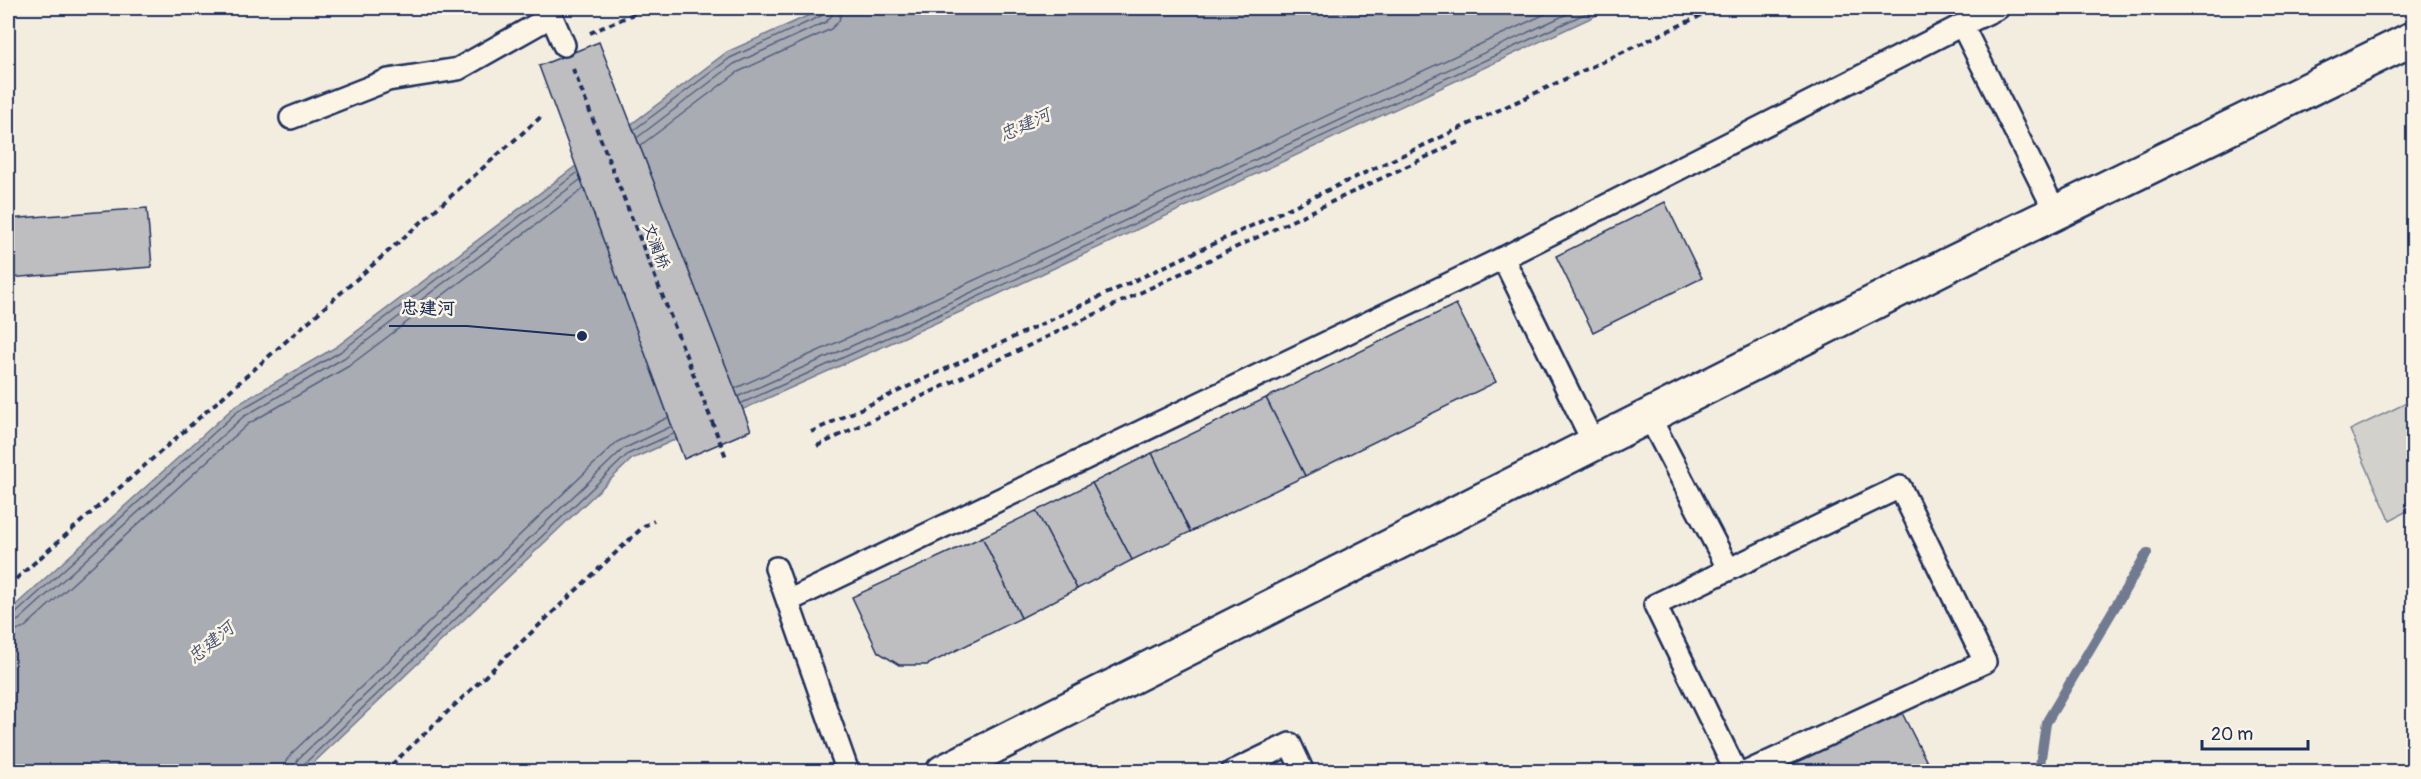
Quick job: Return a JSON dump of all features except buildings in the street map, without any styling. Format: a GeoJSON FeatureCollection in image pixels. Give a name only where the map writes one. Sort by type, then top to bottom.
{"type":"FeatureCollection","features":[{"type":"Feature","properties":{"kind":"main road"},"geometry":{"type":"LineString","coordinates":[[943,771],[975,764],[1648,416],[2056,213],[2414,39]]}},
{"type":"Feature","properties":{"kind":"lane"},"geometry":{"type":"LineString","coordinates":[[788,601],[1503,258],[1998,8]]}},
{"type":"Feature","properties":{"kind":"lane"},"geometry":{"type":"LineString","coordinates":[[291,118],[388,80],[458,69],[550,12],[564,45]]}},
{"type":"Feature","properties":{"kind":"lane"},"geometry":{"type":"LineString","coordinates":[[1962,25],[2056,213]]}},
{"type":"Feature","properties":{"kind":"lane"},"geometry":{"type":"LineString","coordinates":[[1503,258],[1594,444]]}},
{"type":"Feature","properties":{"kind":"lane"},"geometry":{"type":"LineString","coordinates":[[1648,416],[1728,568]]}},
{"type":"Feature","properties":{"kind":"lane"},"geometry":{"type":"LineString","coordinates":[[1736,771],[1655,605],[1900,487],[1985,662],[1747,771]]}},
{"type":"Feature","properties":{"kind":"lane"},"geometry":{"type":"LineString","coordinates":[[776,568],[848,771]]}},
{"type":"Feature","properties":{"kind":"lane"},"geometry":{"type":"LineString","coordinates":[[1232,771],[1290,744],[1304,771]]}},
{"type":"Feature","properties":{"kind":"path"},"geometry":{"type":"LineString","coordinates":[[564,45],[647,8]]}},
{"type":"Feature","properties":{"kind":"path"},"geometry":{"type":"LineString","coordinates":[[811,432],[1717,8]]}},
{"type":"Feature","properties":{"kind":"path","name":"文澜桥"},"geometry":{"type":"LineString","coordinates":[[564,45],[726,457]]}},
{"type":"Feature","properties":{"kind":"path"},"geometry":{"type":"LineString","coordinates":[[8,586],[543,115]]}},
{"type":"Feature","properties":{"kind":"path"},"geometry":{"type":"LineString","coordinates":[[817,446],[1458,142]]}},
{"type":"Feature","properties":{"kind":"path"},"geometry":{"type":"LineString","coordinates":[[384,771],[644,526],[654,521]]}},
{"type":"Feature","properties":{"kind":"shaded area"},"geometry":{"type":"Polygon","coordinates":[[[2413,400],[2413,508],[2390,520],[2350,430],[2413,400]]]}},
{"type":"Feature","properties":{"kind":"water"},"geometry":{"type":"Polygon","coordinates":[[[825,8],[1612,8],[960,312],[632,459],[305,771],[8,772],[8,612],[235,406],[336,347],[727,52],[825,8]]]}},
{"type":"Feature","properties":{"kind":"waterway"},"geometry":{"type":"LineString","coordinates":[[2039,772],[2046,723],[2147,553]]}},
{"type":"Feature","properties":{"kind":"place","name":"忠建河"},"geometry":{"type":"Point","coordinates":[582,336]}}]}
